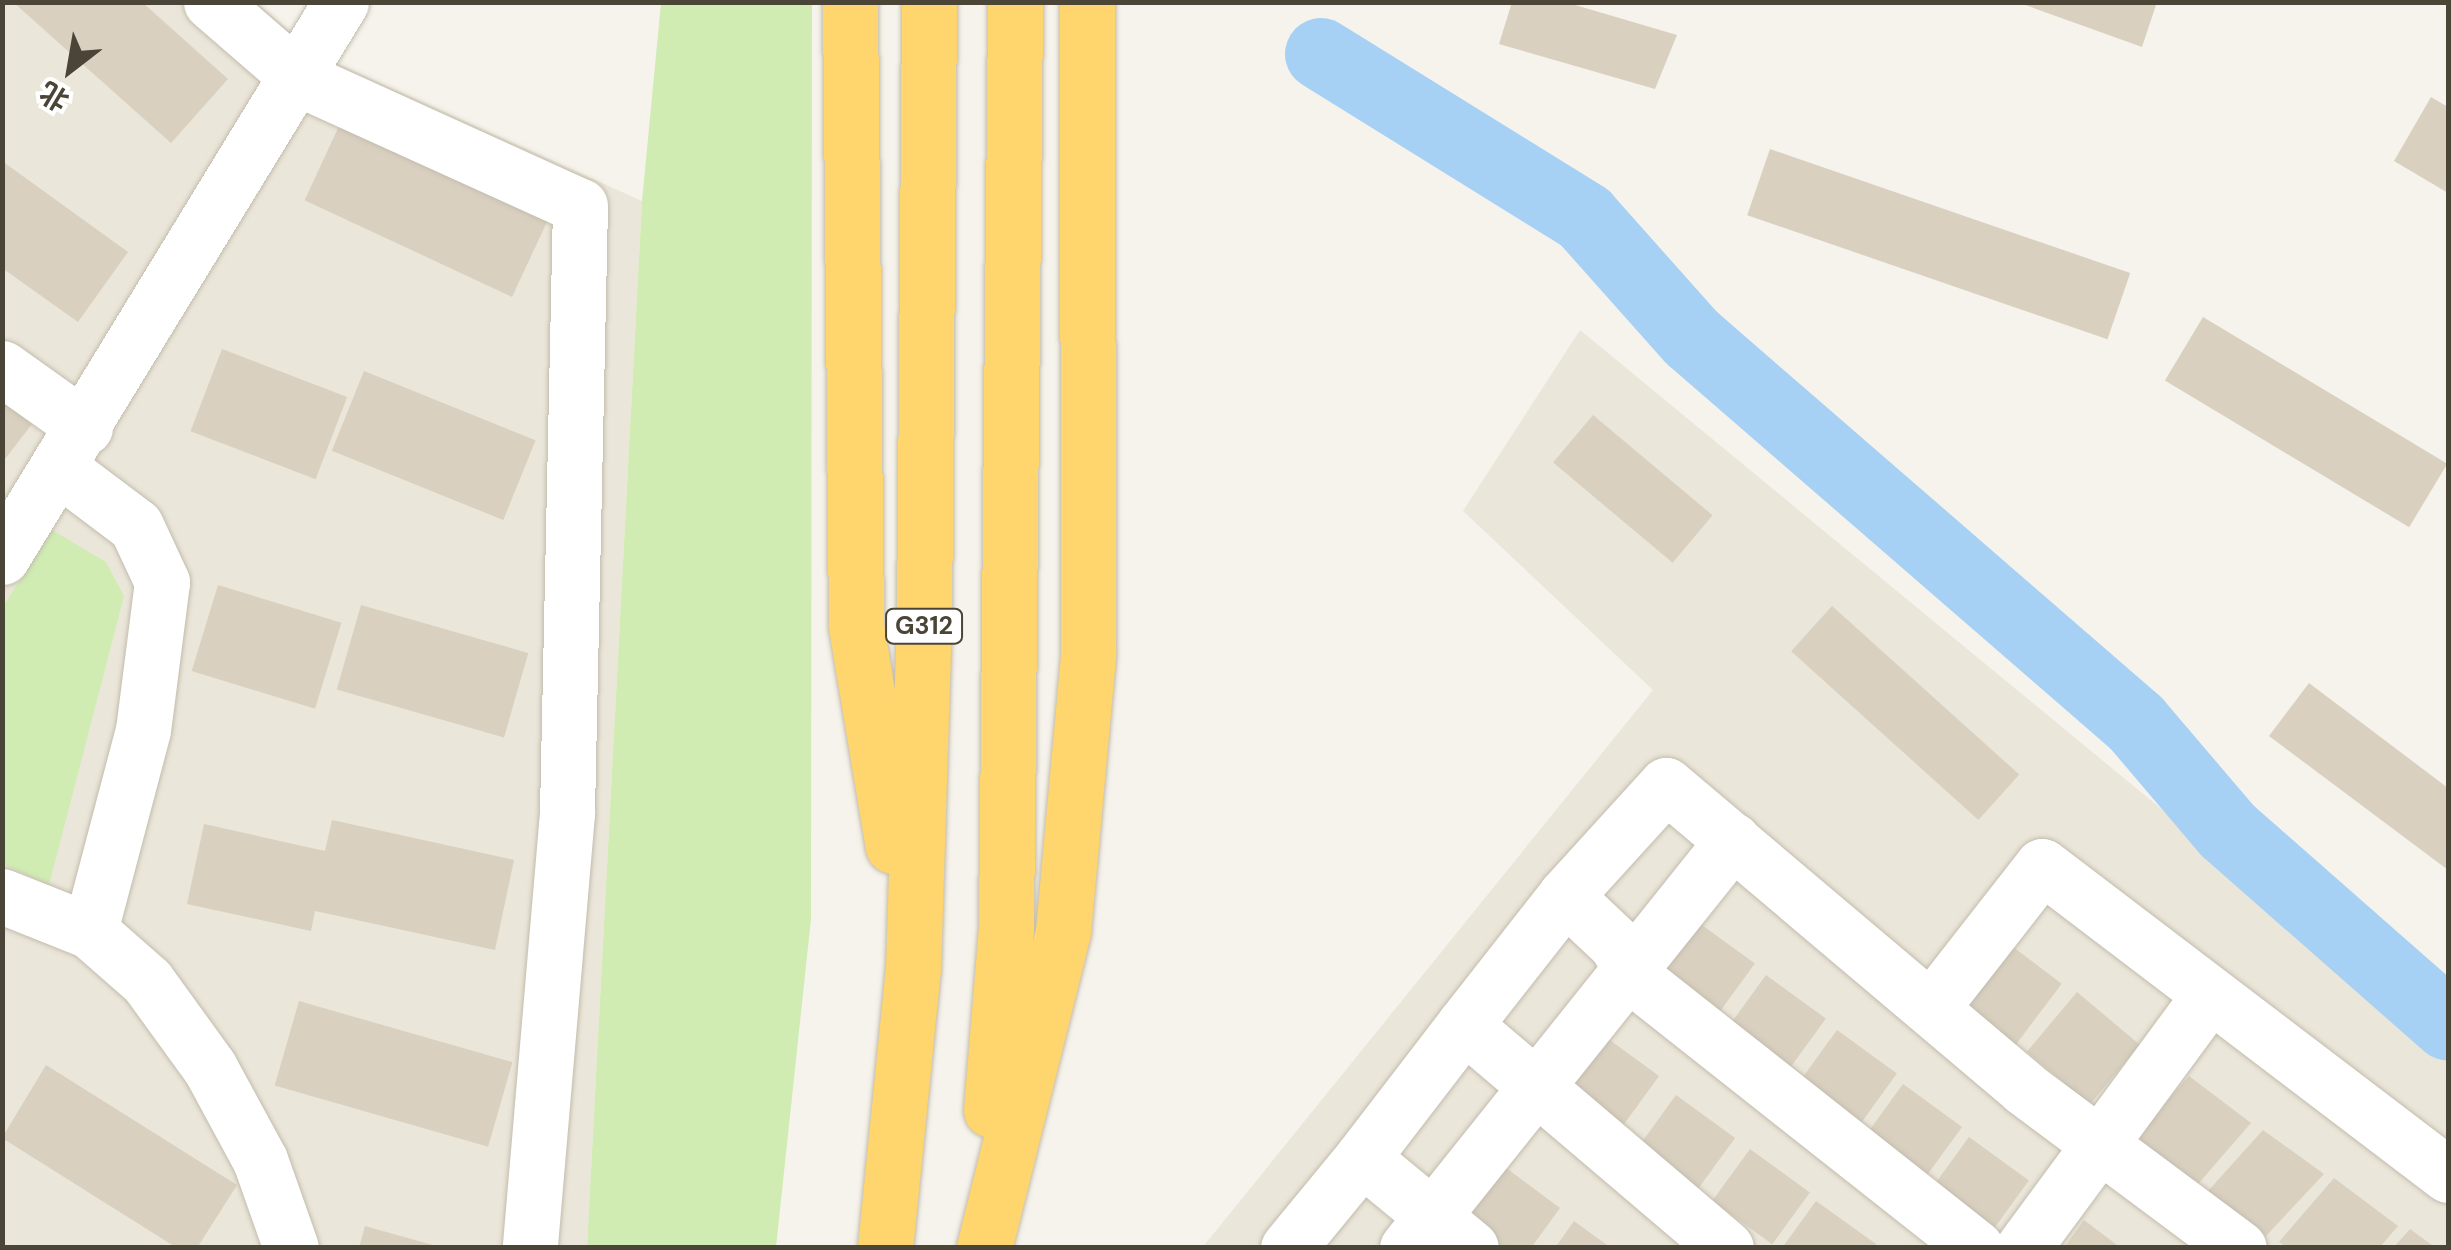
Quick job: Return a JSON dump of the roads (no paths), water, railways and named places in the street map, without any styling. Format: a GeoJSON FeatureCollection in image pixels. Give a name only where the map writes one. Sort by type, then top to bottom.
{"type":"FeatureCollection","features":[{"type":"Feature","properties":{"kind":"highway"},"geometry":{"type":"LineString","coordinates":[[850,2],[856,626],[913,969]]}},
{"type":"Feature","properties":{"kind":"highway","name":"G312"},"geometry":{"type":"LineString","coordinates":[[885,1248],[913,969],[924,626],[928,2]]}},
{"type":"Feature","properties":{"kind":"highway"},"geometry":{"type":"LineString","coordinates":[[981,1248],[1006,930],[1016,2]]}},
{"type":"Feature","properties":{"kind":"highway"},"geometry":{"type":"LineString","coordinates":[[981,1248],[1063,931],[1088,654],[1086,2]]}},
{"type":"Feature","properties":{"kind":"street"},"geometry":{"type":"LineString","coordinates":[[211,2],[300,79],[580,206],[567,813],[530,1248]]}},
{"type":"Feature","properties":{"kind":"street"},"geometry":{"type":"LineString","coordinates":[[2,557],[300,79],[341,2]]}},
{"type":"Feature","properties":{"kind":"street"},"geometry":{"type":"LineString","coordinates":[[2,368],[136,526],[162,582],[143,730],[90,931]]}},
{"type":"Feature","properties":{"kind":"street"},"geometry":{"type":"LineString","coordinates":[[1288,1248],[1565,896],[1666,785],[2102,1148],[2239,1248]]}},
{"type":"Feature","properties":{"kind":"street"},"geometry":{"type":"LineString","coordinates":[[1362,1158],[1437,1237],[1537,1089],[1733,840]]}},
{"type":"Feature","properties":{"kind":"street"},"geometry":{"type":"LineString","coordinates":[[1931,1008],[2042,866],[2448,1174]]}},
{"type":"Feature","properties":{"kind":"street"},"geometry":{"type":"LineString","coordinates":[[2,896],[90,931],[146,981],[210,1068],[260,1160],[291,1248]]}},
{"type":"Feature","properties":{"kind":"street"},"geometry":{"type":"LineString","coordinates":[[1565,896],[1616,944],[1631,970],[1976,1248]]}},
{"type":"Feature","properties":{"kind":"street"},"geometry":{"type":"LineString","coordinates":[[2023,1248],[2102,1148],[2209,996]]}},
{"type":"Feature","properties":{"kind":"street"},"geometry":{"type":"LineString","coordinates":[[1464,1025],[1726,1248]]}},
{"type":"Feature","properties":{"kind":"waterway"},"geometry":{"type":"LineString","coordinates":[[1321,54],[1585,218],[1692,338],[2136,723],[2228,831],[2448,1024]]}}]}
